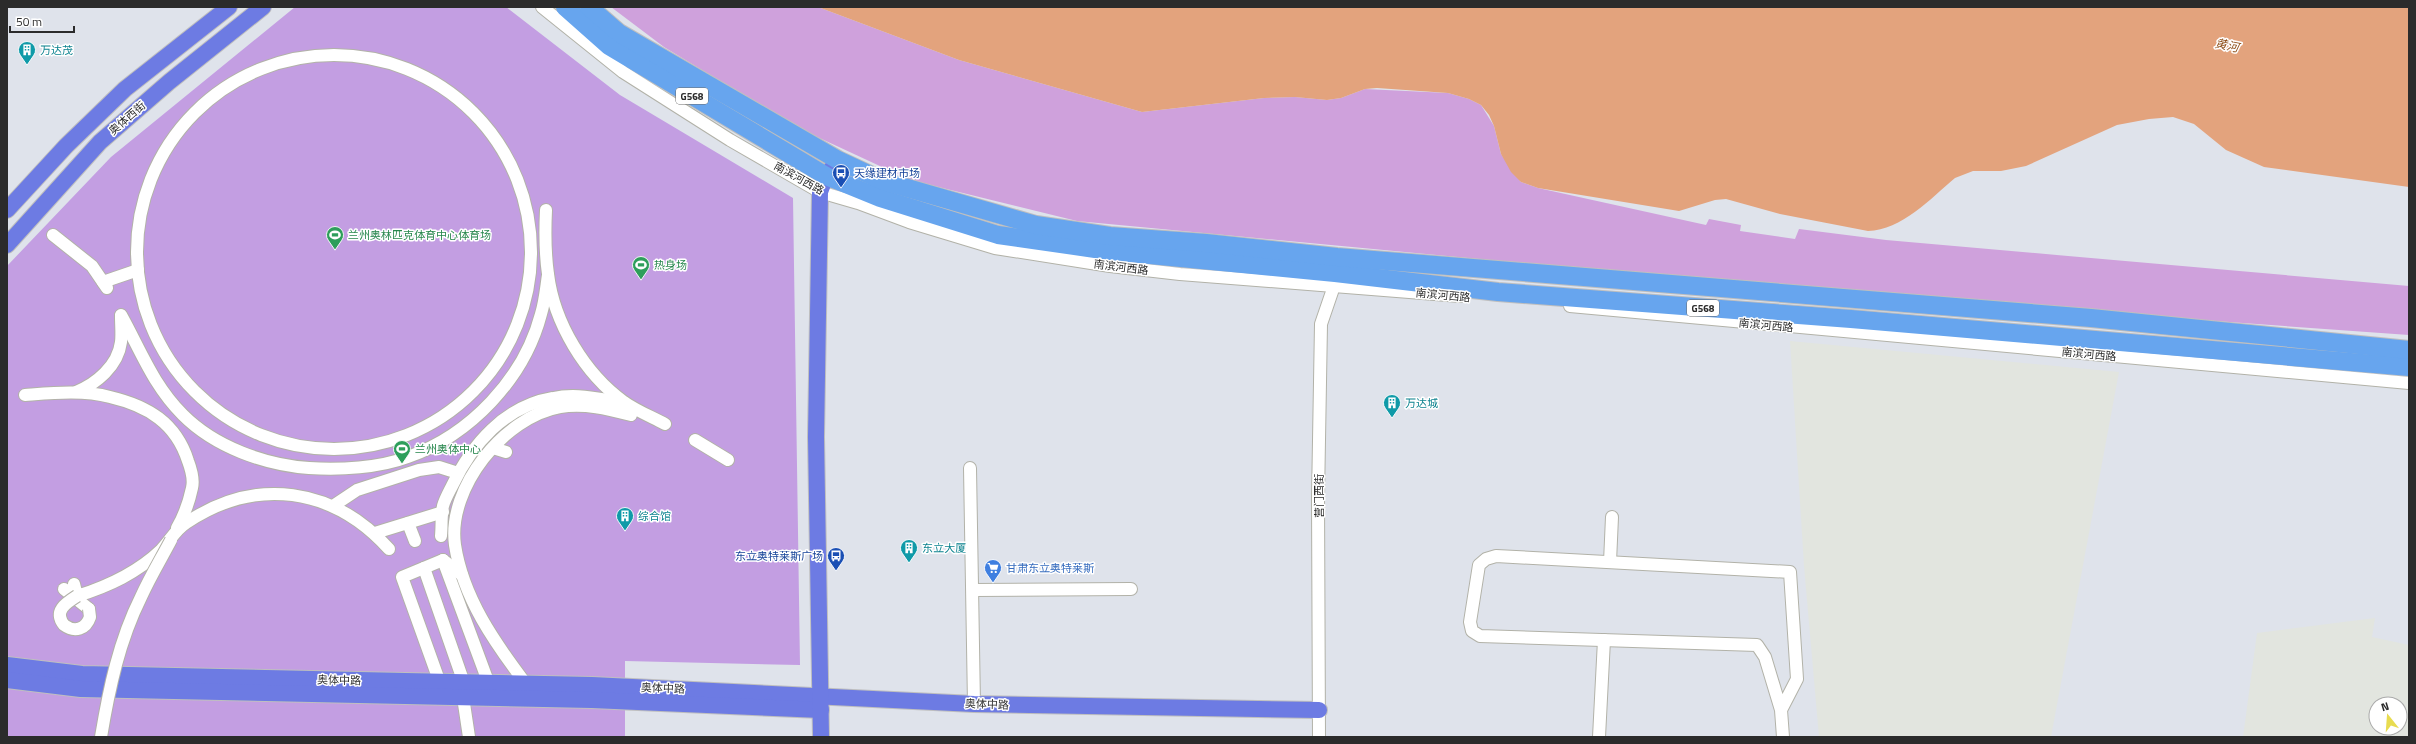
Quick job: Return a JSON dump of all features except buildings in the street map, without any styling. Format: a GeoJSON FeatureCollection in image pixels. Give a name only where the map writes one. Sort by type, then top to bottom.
{"type":"FeatureCollection","features":[{"type":"Feature","properties":{"kind":"highway","name":"南滨河西路"},"geometry":{"type":"LineString","coordinates":[[565,7],[609,46],[823,184],[880,198],[998,235],[1109,251],[1335,272],[1497,296],[1851,319],[2409,367]]}},
{"type":"Feature","properties":{"kind":"highway","name":"南滨河西路"},"geometry":{"type":"LineString","coordinates":[[588,7],[618,33],[838,160],[883,181],[1036,225],[1110,236],[1206,243],[1335,272],[1499,270],[2083,318],[2409,350]]}},
{"type":"Feature","properties":{"kind":"main road","name":"奥体西街"},"geometry":{"type":"LineString","coordinates":[[7,210],[66,146],[125,89],[229,7]]}},
{"type":"Feature","properties":{"kind":"main road","name":"奥体西街"},"geometry":{"type":"LineString","coordinates":[[7,245],[100,142],[169,82],[263,7]]}},
{"type":"Feature","properties":{"kind":"main road"},"geometry":{"type":"LineString","coordinates":[[821,737],[816,437],[823,184],[838,160]]}},
{"type":"Feature","properties":{"kind":"main road","name":"奥体中路"},"geometry":{"type":"LineString","coordinates":[[7,665],[82,674],[440,683],[463,690],[489,684],[526,684],[821,703]]}},
{"type":"Feature","properties":{"kind":"main road","name":"奥体中路"},"geometry":{"type":"LineString","coordinates":[[7,680],[81,689],[463,690],[592,700],[974,704],[1319,710]]}},
{"type":"Feature","properties":{"kind":"street","name":"南滨河西路"},"geometry":{"type":"LineString","coordinates":[[542,7],[622,72],[730,140],[823,184]]}},
{"type":"Feature","properties":{"kind":"street"},"geometry":{"type":"LineString","coordinates":[[317,55],[361,57],[404,65],[457,96],[480,117],[504,152],[523,196],[531,233],[529,289],[514,336],[489,374],[451,410],[412,432],[364,446],[305,448],[264,436],[222,415],[182,378],[157,341],[141,300],[138,270],[138,235],[147,189],[167,147],[195,112],[233,83],[276,64],[317,55]]}},
{"type":"Feature","properties":{"kind":"street"},"geometry":{"type":"LineString","coordinates":[[75,393],[91,386],[108,369],[118,352],[121,343],[121,315],[140,354],[162,390],[184,416],[220,442],[260,459],[292,466],[322,468],[356,467],[408,458],[440,443],[472,421],[500,391],[525,356],[541,314],[548,275],[546,210]]}},
{"type":"Feature","properties":{"kind":"street"},"geometry":{"type":"LineString","coordinates":[[53,235],[92,266],[105,285],[138,270]]}},
{"type":"Feature","properties":{"kind":"street"},"geometry":{"type":"LineString","coordinates":[[1497,296],[1499,270]]}},
{"type":"Feature","properties":{"kind":"street","name":"营门西街"},"geometry":{"type":"LineString","coordinates":[[1319,737],[1318,498],[1321,324],[1335,272]]}},
{"type":"Feature","properties":{"kind":"street"},"geometry":{"type":"LineString","coordinates":[[548,275],[557,310],[567,335],[590,368],[608,390],[626,403],[665,424]]}},
{"type":"Feature","properties":{"kind":"street","name":"南滨河西路"},"geometry":{"type":"LineString","coordinates":[[1497,296],[1850,333],[2409,383]]}},
{"type":"Feature","properties":{"kind":"street"},"geometry":{"type":"LineString","coordinates":[[25,394],[75,393],[110,396],[132,403],[154,414],[172,428],[184,449],[191,468],[192,487],[184,514],[140,598],[121,648],[108,695],[101,737]]}},
{"type":"Feature","properties":{"kind":"street"},"geometry":{"type":"LineString","coordinates":[[441,536],[443,506],[458,473],[477,444],[499,421],[526,406],[553,398],[590,397],[626,403]]}},
{"type":"Feature","properties":{"kind":"street"},"geometry":{"type":"LineString","coordinates":[[526,684],[486,627],[475,608],[462,575],[455,545],[456,510],[469,479],[493,448],[500,440],[526,420],[560,407],[595,406],[632,415]]}},
{"type":"Feature","properties":{"kind":"street"},"geometry":{"type":"LineString","coordinates":[[694,440],[728,460]]}},
{"type":"Feature","properties":{"kind":"street"},"geometry":{"type":"LineString","coordinates":[[493,448],[506,452]]}},
{"type":"Feature","properties":{"kind":"street"},"geometry":{"type":"LineString","coordinates":[[333,506],[357,490],[419,470],[439,467],[458,473]]}},
{"type":"Feature","properties":{"kind":"street"},"geometry":{"type":"LineString","coordinates":[[970,468],[974,704]]}},
{"type":"Feature","properties":{"kind":"street"},"geometry":{"type":"LineString","coordinates":[[78,596],[69,586],[89,609],[90,617],[83,627],[76,630],[64,625],[60,615],[62,607],[78,596],[119,581],[149,561],[171,540],[184,524],[216,506],[252,495],[289,494],[317,499],[349,514],[375,533],[390,549]]}},
{"type":"Feature","properties":{"kind":"street"},"geometry":{"type":"LineString","coordinates":[[375,533],[443,512]]}},
{"type":"Feature","properties":{"kind":"street"},"geometry":{"type":"LineString","coordinates":[[1610,562],[1612,517]]}},
{"type":"Feature","properties":{"kind":"street"},"geometry":{"type":"LineString","coordinates":[[408,523],[415,541]]}},
{"type":"Feature","properties":{"kind":"street"},"geometry":{"type":"LineString","coordinates":[[1781,710],[1797,679],[1790,572],[1496,556],[1486,559],[1479,565],[1470,622],[1472,631],[1480,636],[1757,645],[1765,657],[1781,710],[1783,737]]}},
{"type":"Feature","properties":{"kind":"street"},"geometry":{"type":"LineString","coordinates":[[443,560],[462,575]]}},
{"type":"Feature","properties":{"kind":"street"},"geometry":{"type":"LineString","coordinates":[[440,683],[402,577],[443,560]]}},
{"type":"Feature","properties":{"kind":"street"},"geometry":{"type":"LineString","coordinates":[[443,560],[489,684]]}},
{"type":"Feature","properties":{"kind":"street"},"geometry":{"type":"LineString","coordinates":[[424,568],[463,690],[469,737]]}},
{"type":"Feature","properties":{"kind":"street"},"geometry":{"type":"LineString","coordinates":[[973,590],[1130,589]]}},
{"type":"Feature","properties":{"kind":"street"},"geometry":{"type":"LineString","coordinates":[[1599,737],[1604,640]]}},
{"type":"Feature","properties":{"kind":"shaded area","name":"兰州奥体中心"},"geometry":{"type":"Polygon","coordinates":[[[295,7],[506,7],[620,95],[793,198],[800,665],[625,661],[625,737],[7,737],[7,266],[111,157],[295,7]]]}},
{"type":"Feature","properties":{"kind":"shaded area"},"geometry":{"type":"Polygon","coordinates":[[[611,7],[818,7],[959,60],[1142,112],[1264,98],[1295,97],[1327,100],[1341,98],[1365,89],[1448,93],[1469,99],[1481,105],[1494,126],[1501,154],[1521,182],[1538,188],[1706,225],[1709,219],[1741,225],[1740,231],[1795,239],[1799,229],[1886,240],[2409,286],[2409,335],[1881,297],[1077,221],[910,180],[798,128],[664,47],[611,7]]]}},
{"type":"Feature","properties":{"kind":"shaded area"},"geometry":{"type":"Polygon","coordinates":[[[1790,341],[2119,372],[2051,737],[1819,737],[1804,566],[1790,341]]]}},
{"type":"Feature","properties":{"kind":"shaded area"},"geometry":{"type":"Polygon","coordinates":[[[2375,618],[2372,637],[2409,645],[2409,737],[2243,737],[2257,633],[2375,618]]]}},
{"type":"Feature","properties":{"kind":"water","name":"黄河"},"geometry":{"type":"Polygon","coordinates":[[[818,7],[2409,7],[2409,187],[2264,167],[2226,150],[2194,124],[2173,117],[2149,119],[2117,125],[2026,166],[2001,171],[1973,171],[1955,178],[1925,204],[1904,219],[1880,229],[1868,231],[1780,214],[1726,199],[1715,200],[1679,211],[1538,188],[1521,182],[1511,172],[1501,154],[1494,126],[1489,115],[1481,105],[1469,99],[1448,93],[1377,88],[1365,89],[1341,98],[1327,100],[1295,97],[1264,98],[1142,112],[959,60],[818,7]]]}},
{"type":"Feature","properties":{"kind":"place","name":"万达茂"},"geometry":{"type":"Point","coordinates":[27,65]}},
{"type":"Feature","properties":{"kind":"place","name":"天缘建材市场"},"geometry":{"type":"Point","coordinates":[841,188]}},
{"type":"Feature","properties":{"kind":"place","name":"兰州奥林匹克体育中心体育场"},"geometry":{"type":"Point","coordinates":[335,250]}},
{"type":"Feature","properties":{"kind":"place","name":"热身场"},"geometry":{"type":"Point","coordinates":[641,280]}},
{"type":"Feature","properties":{"kind":"place","name":"万达城"},"geometry":{"type":"Point","coordinates":[1392,418]}},
{"type":"Feature","properties":{"kind":"place","name":"兰州奥体中心"},"geometry":{"type":"Point","coordinates":[402,464]}},
{"type":"Feature","properties":{"kind":"place","name":"综合馆"},"geometry":{"type":"Point","coordinates":[625,531]}},
{"type":"Feature","properties":{"kind":"place","name":"东立大厦"},"geometry":{"type":"Point","coordinates":[909,563]}},
{"type":"Feature","properties":{"kind":"place","name":"东立奥特莱斯广场"},"geometry":{"type":"Point","coordinates":[836,571]}},
{"type":"Feature","properties":{"kind":"place","name":"甘肃东立奥特莱斯"},"geometry":{"type":"Point","coordinates":[993,583]}}]}
